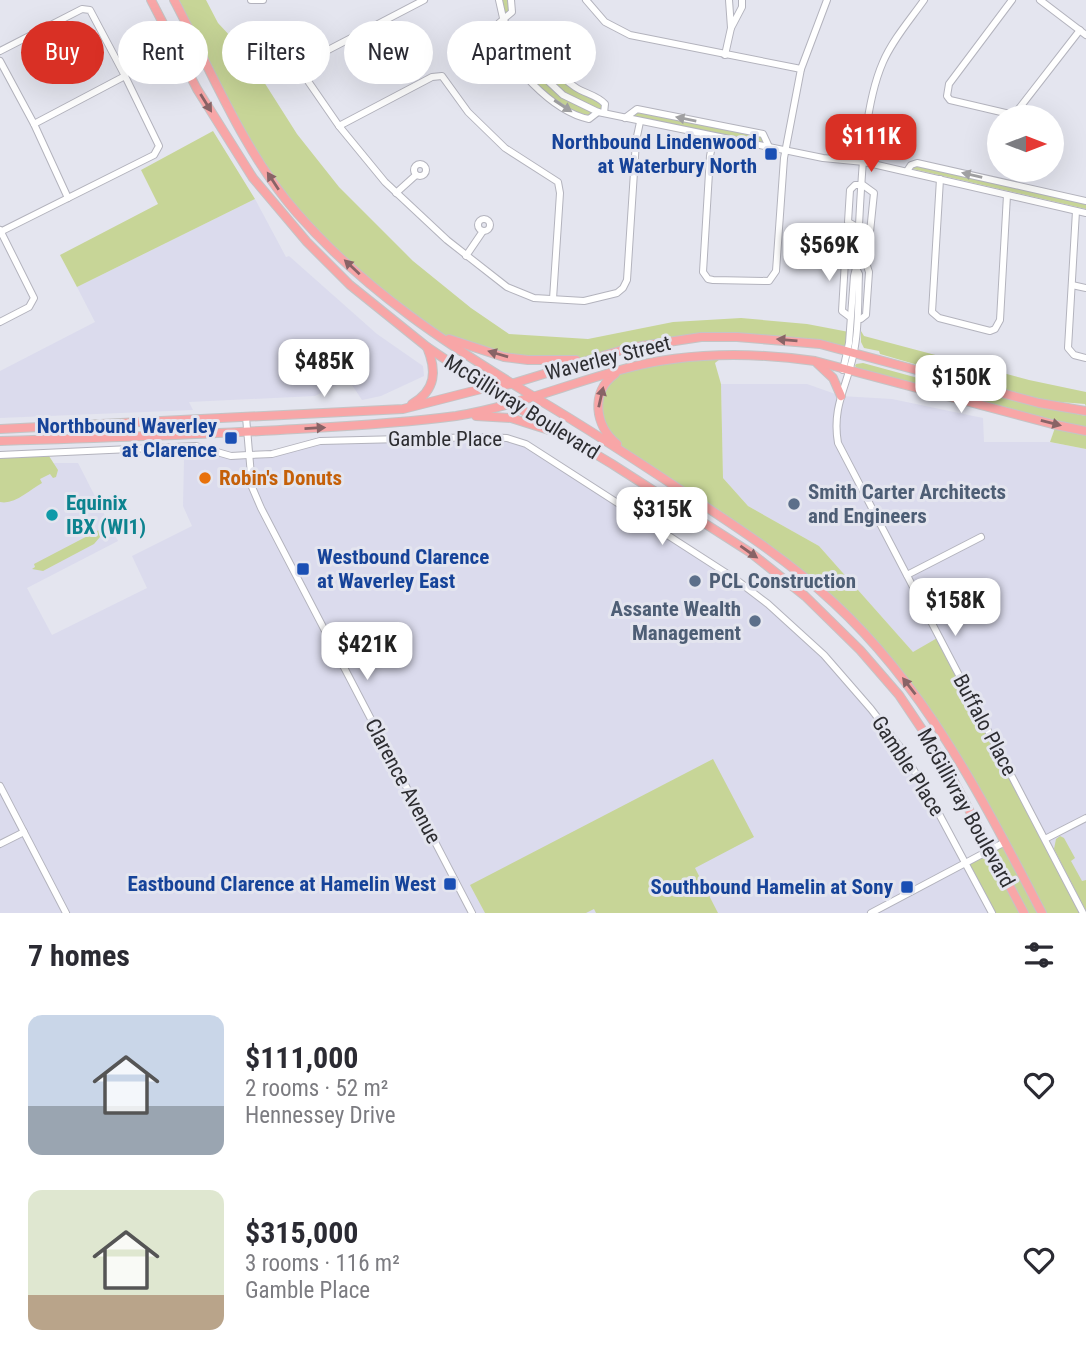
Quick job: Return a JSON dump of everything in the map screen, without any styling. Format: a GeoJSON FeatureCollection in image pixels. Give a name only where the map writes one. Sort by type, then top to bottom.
{"type":"FeatureCollection","features":[{"type":"Feature","properties":{"kind":"main road","name":"McGillivray Boulevard"},"geometry":{"type":"LineString","coordinates":[[151,0],[197,89],[253,178],[307,242],[349,285],[427,347],[512,404],[729,538],[782,577],[822,612],[873,665],[916,719],[957,783],[1024,913]]}},
{"type":"Feature","properties":{"kind":"main road","name":"McGillivray Boulevard"},"geometry":{"type":"LineString","coordinates":[[174,0],[249,143],[286,200],[316,234],[388,301],[511,384],[644,465],[774,553],[826,596],[862,631],[934,719],[965,768],[1042,913]]}},
{"type":"Feature","properties":{"kind":"main road"},"geometry":{"type":"LineString","coordinates":[[436,335],[504,357],[528,360],[590,359]]}},
{"type":"Feature","properties":{"kind":"main road","name":"Waverley Street"},"geometry":{"type":"LineString","coordinates":[[0,429],[403,409],[511,384],[590,359],[655,343],[701,337],[798,341],[1039,403],[1086,411]]}},
{"type":"Feature","properties":{"kind":"main road"},"geometry":{"type":"LineString","coordinates":[[403,409],[423,397],[431,386],[433,373],[427,347]]}},
{"type":"Feature","properties":{"kind":"main road","name":"Waverley Street"},"geometry":{"type":"LineString","coordinates":[[0,442],[247,432],[408,422],[512,404],[623,369],[680,359],[725,355],[777,356],[815,361],[1086,431]]}},
{"type":"Feature","properties":{"kind":"main road"},"geometry":{"type":"LineString","coordinates":[[815,361],[833,378],[841,396]]}},
{"type":"Feature","properties":{"kind":"main road"},"geometry":{"type":"LineString","coordinates":[[623,369],[603,387],[599,396],[598,413],[601,424],[613,441],[644,465]]}},
{"type":"Feature","properties":{"kind":"main road"},"geometry":{"type":"LineString","coordinates":[[459,415],[511,418],[567,438]]}},
{"type":"Feature","properties":{"kind":"street"},"geometry":{"type":"LineString","coordinates":[[251,0],[263,0]]}},
{"type":"Feature","properties":{"kind":"street"},"geometry":{"type":"LineString","coordinates":[[424,0],[303,63],[303,75],[339,126],[396,193],[466,256],[516,292],[534,298],[584,300],[617,293],[623,288],[627,280],[636,141],[640,121]]}},
{"type":"Feature","properties":{"kind":"street"},"geometry":{"type":"LineString","coordinates":[[499,0],[504,21]]}},
{"type":"Feature","properties":{"kind":"street"},"geometry":{"type":"LineString","coordinates":[[511,0],[512,12],[499,23],[497,32],[520,69],[531,82],[557,103],[585,119],[601,113],[605,104],[602,100],[571,84]]}},
{"type":"Feature","properties":{"kind":"street"},"geometry":{"type":"LineString","coordinates":[[586,0],[605,22],[630,35],[802,69]]}},
{"type":"Feature","properties":{"kind":"street"},"geometry":{"type":"LineString","coordinates":[[729,0],[731,28]]}},
{"type":"Feature","properties":{"kind":"street"},"geometry":{"type":"LineString","coordinates":[[725,55],[731,28],[742,7],[742,0]]}},
{"type":"Feature","properties":{"kind":"street"},"geometry":{"type":"LineString","coordinates":[[714,136],[710,156],[703,272],[708,279],[764,281],[774,277],[776,271],[786,150],[802,69],[827,0]]}},
{"type":"Feature","properties":{"kind":"street"},"geometry":{"type":"LineString","coordinates":[[854,318],[864,162],[879,72],[892,44],[924,0]]}},
{"type":"Feature","properties":{"kind":"street"},"geometry":{"type":"LineString","coordinates":[[1012,0],[949,84],[947,96],[950,100],[1014,115],[1080,30]]}},
{"type":"Feature","properties":{"kind":"street"},"geometry":{"type":"LineString","coordinates":[[1040,0],[1086,35]]}},
{"type":"Feature","properties":{"kind":"street"},"geometry":{"type":"LineString","coordinates":[[0,51],[83,9],[90,10],[94,15],[118,62]]}},
{"type":"Feature","properties":{"kind":"street"},"geometry":{"type":"LineString","coordinates":[[0,61],[34,124],[68,198]]}},
{"type":"Feature","properties":{"kind":"street"},"geometry":{"type":"LineString","coordinates":[[339,126],[432,77],[442,76],[468,112],[505,148],[558,182],[560,193],[553,299]]}},
{"type":"Feature","properties":{"kind":"street"},"geometry":{"type":"LineString","coordinates":[[34,124],[118,80]]}},
{"type":"Feature","properties":{"kind":"street"},"geometry":{"type":"LineString","coordinates":[[0,322],[29,307],[34,299],[0,232],[158,151],[158,142],[129,84]]}},
{"type":"Feature","properties":{"kind":"street"},"geometry":{"type":"LineString","coordinates":[[550,84],[563,95],[601,113],[823,158],[864,162],[1086,213]]}},
{"type":"Feature","properties":{"kind":"street"},"geometry":{"type":"LineString","coordinates":[[625,118],[637,109],[763,134],[769,147]]}},
{"type":"Feature","properties":{"kind":"street"},"geometry":{"type":"LineString","coordinates":[[907,171],[911,165],[917,163],[1086,201]]}},
{"type":"Feature","properties":{"kind":"street"},"geometry":{"type":"LineString","coordinates":[[396,193],[416,175]]}},
{"type":"Feature","properties":{"kind":"street"},"geometry":{"type":"LineString","coordinates":[[940,179],[932,312],[939,318],[984,330],[995,330],[1000,320],[1007,195]]}},
{"type":"Feature","properties":{"kind":"street"},"geometry":{"type":"LineString","coordinates":[[855,185],[863,185],[874,193],[873,226],[870,232],[859,232],[848,222],[850,190],[855,185]]}},
{"type":"Feature","properties":{"kind":"street"},"geometry":{"type":"LineString","coordinates":[[1076,211],[1068,348],[1074,355],[1086,358]]}},
{"type":"Feature","properties":{"kind":"street"},"geometry":{"type":"LineString","coordinates":[[466,256],[483,231]]}},
{"type":"Feature","properties":{"kind":"street"},"geometry":{"type":"LineString","coordinates":[[849,256],[867,266],[869,272],[866,315],[861,319],[854,318],[842,311],[845,261],[849,256]]}},
{"type":"Feature","properties":{"kind":"street"},"geometry":{"type":"LineString","coordinates":[[1072,285],[1086,288]]}},
{"type":"Feature","properties":{"kind":"street","name":"Buffalo Place"},"geometry":{"type":"LineString","coordinates":[[854,318],[847,370],[835,425],[838,443],[1083,913]]}},
{"type":"Feature","properties":{"kind":"street","name":"Clarence Avenue"},"geometry":{"type":"LineString","coordinates":[[246,416],[252,487],[261,508],[472,913]]}},
{"type":"Feature","properties":{"kind":"street","name":"Gamble Place"},"geometry":{"type":"LineString","coordinates":[[0,454],[196,446],[231,456],[272,454],[320,441],[499,437],[517,439],[734,578],[824,654],[872,709],[900,747],[992,913]]}},
{"type":"Feature","properties":{"kind":"street"},"geometry":{"type":"LineString","coordinates":[[906,575],[981,537]]}},
{"type":"Feature","properties":{"kind":"street"},"geometry":{"type":"LineString","coordinates":[[0,786],[66,913]]}},
{"type":"Feature","properties":{"kind":"street"},"geometry":{"type":"LineString","coordinates":[[1045,839],[1086,818]]}},
{"type":"Feature","properties":{"kind":"street"},"geometry":{"type":"LineString","coordinates":[[0,844],[24,832]]}},
{"type":"Feature","properties":{"kind":"street"},"geometry":{"type":"LineString","coordinates":[[871,913],[1005,842]]}},
{"type":"Feature","properties":{"kind":"shaded area"},"geometry":{"type":"Polygon","coordinates":[[[255,199],[286,257],[289,256],[377,334],[423,366],[424,376],[381,396],[362,400],[348,379],[315,396],[189,402],[193,410],[0,418],[0,371],[95,322],[77,287],[255,199]]]}},
{"type":"Feature","properties":{"kind":"shaded area"},"geometry":{"type":"Polygon","coordinates":[[[721,384],[807,384],[841,396],[892,399],[983,418],[984,442],[1049,442],[1086,449],[1086,913],[913,652],[819,546],[748,506],[723,478],[721,384]]]}},
{"type":"Feature","properties":{"kind":"shaded area"},"geometry":{"type":"Polygon","coordinates":[[[517,439],[734,578],[824,655],[900,747],[992,913],[0,913],[0,491],[55,463],[78,463],[118,541],[27,588],[52,635],[147,588],[132,556],[192,526],[183,506],[184,460],[179,449],[201,448],[248,455],[272,454],[320,441],[517,439]]]}},
{"type":"Feature","properties":{"kind":"green space"},"geometry":{"type":"Polygon","coordinates":[[[174,0],[206,0],[222,27],[222,84],[265,84],[297,134],[339,187],[413,261],[471,308],[509,334],[588,339],[673,322],[741,318],[807,324],[849,332],[850,352],[820,344],[701,337],[590,359],[528,360],[436,335],[316,234],[264,168],[208,63],[208,21],[185,21],[174,0]]]}},
{"type":"Feature","properties":{"kind":"green space"},"geometry":{"type":"Polygon","coordinates":[[[499,0],[511,0],[512,6],[503,18],[499,0]]]}},
{"type":"Feature","properties":{"kind":"green space"},"geometry":{"type":"Polygon","coordinates":[[[537,84],[572,84],[577,89],[602,100],[604,113],[588,115],[572,111],[537,84]]]}},
{"type":"Feature","properties":{"kind":"green space"},"geometry":{"type":"Polygon","coordinates":[[[637,109],[763,134],[769,147],[625,118],[637,109]]]}},
{"type":"Feature","properties":{"kind":"green space"},"geometry":{"type":"Polygon","coordinates":[[[213,131],[255,199],[77,287],[60,255],[158,204],[141,170],[213,131]]]}},
{"type":"Feature","properties":{"kind":"green space"},"geometry":{"type":"Polygon","coordinates":[[[914,165],[1086,203],[1086,209],[913,169],[914,165]]]}},
{"type":"Feature","properties":{"kind":"green space"},"geometry":{"type":"Polygon","coordinates":[[[861,331],[864,336],[1029,380],[1086,392],[1086,407],[1085,404],[1025,396],[880,354],[879,351],[864,348],[861,331]]]}},
{"type":"Feature","properties":{"kind":"green space"},"geometry":{"type":"Polygon","coordinates":[[[725,355],[715,363],[721,384],[723,478],[748,506],[819,546],[913,652],[939,637],[1083,913],[992,913],[966,863],[1005,843],[976,789],[888,660],[795,569],[613,441],[607,434],[599,396],[623,369],[725,355]]]}},
{"type":"Feature","properties":{"kind":"green space"},"geometry":{"type":"Polygon","coordinates":[[[863,363],[940,384],[1086,416],[1086,428],[860,371],[855,366],[863,363]]]}},
{"type":"Feature","properties":{"kind":"green space"},"geometry":{"type":"Polygon","coordinates":[[[1056,425],[1086,431],[1086,449],[1050,442],[1056,425]]]}},
{"type":"Feature","properties":{"kind":"green space"},"geometry":{"type":"Polygon","coordinates":[[[49,456],[58,470],[56,477],[53,478],[50,474],[40,479],[42,483],[22,496],[0,502],[0,458],[49,456]]]}},
{"type":"Feature","properties":{"kind":"green space"},"geometry":{"type":"Polygon","coordinates":[[[99,530],[100,537],[94,544],[43,571],[32,569],[34,564],[99,530]]]}},
{"type":"Feature","properties":{"kind":"green space"},"geometry":{"type":"Polygon","coordinates":[[[713,759],[754,837],[695,868],[718,913],[596,913],[594,909],[586,913],[485,913],[470,885],[713,759]]]}},
{"type":"Feature","properties":{"kind":"green space"},"geometry":{"type":"Polygon","coordinates":[[[1060,836],[1064,838],[1075,858],[1071,861],[1082,881],[1086,880],[1086,911],[1054,849],[1056,839],[1060,836]]]}},
{"type":"Feature","properties":{"kind":"place","name":"Northbound Lindenwood at Waterbury North"},"geometry":{"type":"Point","coordinates":[771,154]}},
{"type":"Feature","properties":{"kind":"place","name":"Northbound Waverley at Clarence"},"geometry":{"type":"Point","coordinates":[231,438]}},
{"type":"Feature","properties":{"kind":"place","name":"Robin's Donuts"},"geometry":{"type":"Point","coordinates":[205,478]}},
{"type":"Feature","properties":{"kind":"place","name":"Smith Carter Architects and Engineers"},"geometry":{"type":"Point","coordinates":[794,504]}},
{"type":"Feature","properties":{"kind":"place","name":"Equinix IBX (WI1)"},"geometry":{"type":"Point","coordinates":[52,515]}},
{"type":"Feature","properties":{"kind":"place","name":"Westbound Clarence at Waverley East"},"geometry":{"type":"Point","coordinates":[303,569]}},
{"type":"Feature","properties":{"kind":"place","name":"PCL Construction"},"geometry":{"type":"Point","coordinates":[695,581]}},
{"type":"Feature","properties":{"kind":"place","name":"Assante Wealth Management"},"geometry":{"type":"Point","coordinates":[755,621]}},
{"type":"Feature","properties":{"kind":"place","name":"Eastbound Clarence at Hamelin West"},"geometry":{"type":"Point","coordinates":[450,884]}},
{"type":"Feature","properties":{"kind":"place","name":"Southbound Hamelin at Sony"},"geometry":{"type":"Point","coordinates":[907,887]}}]}
